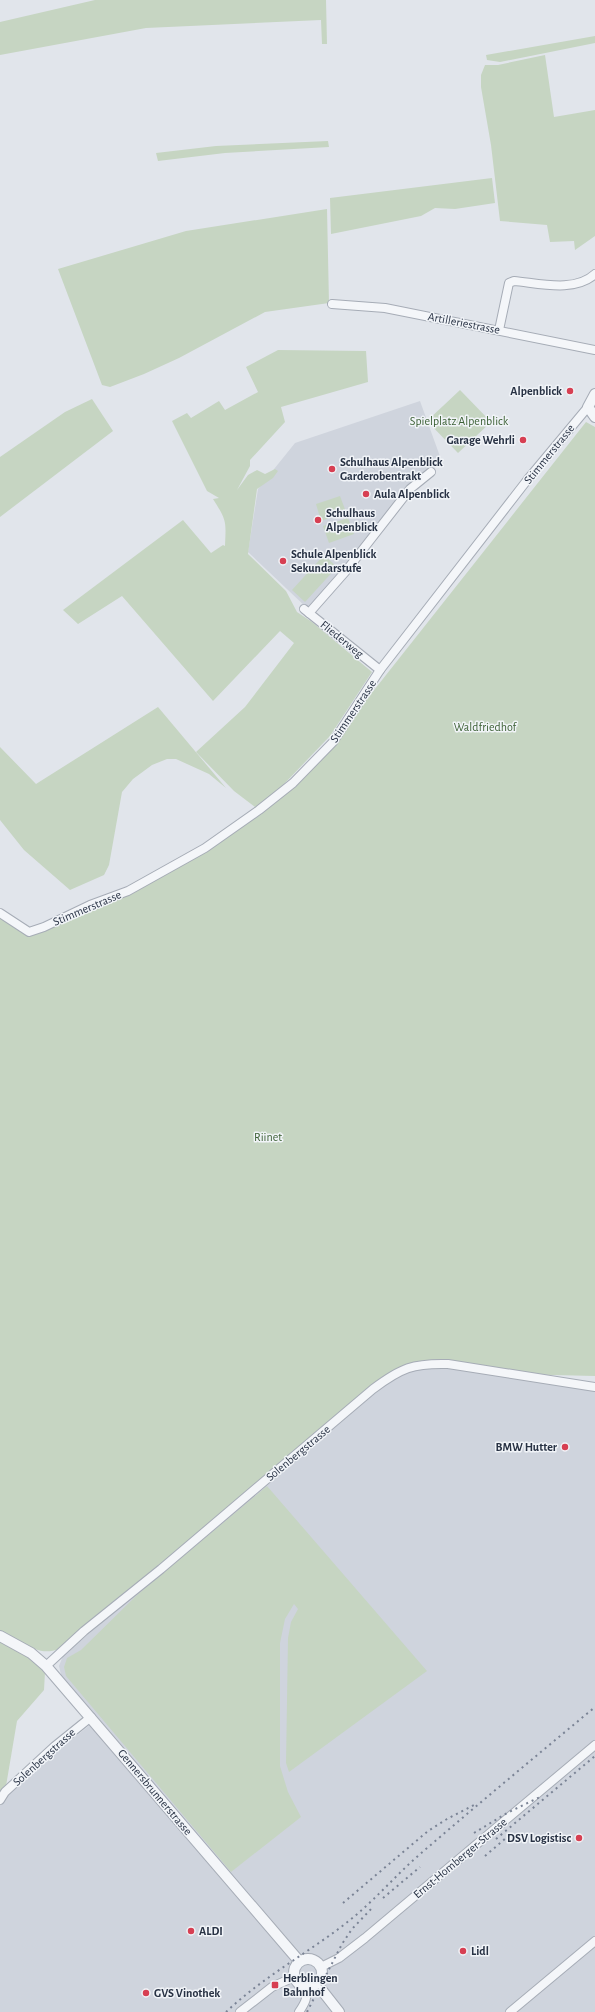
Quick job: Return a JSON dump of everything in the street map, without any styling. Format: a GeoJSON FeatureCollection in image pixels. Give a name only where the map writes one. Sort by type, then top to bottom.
{"type":"FeatureCollection","features":[{"type":"Feature","properties":{"kind":"street"},"geometry":{"type":"LineString","coordinates":[[499,330],[509,283],[514,281],[568,286],[589,280],[595,274]]}},
{"type":"Feature","properties":{"kind":"street","name":"Artilleriestrasse"},"geometry":{"type":"LineString","coordinates":[[332,304],[385,308],[595,350]]}},
{"type":"Feature","properties":{"kind":"street","name":"Stimmerstrasse"},"geometry":{"type":"LineString","coordinates":[[0,913],[29,932],[44,927],[90,905],[128,891],[204,848],[259,810],[293,783],[333,742],[380,670],[528,479],[588,407],[595,394]]}},
{"type":"Feature","properties":{"kind":"street"},"geometry":{"type":"LineString","coordinates":[[588,407],[595,417]]}},
{"type":"Feature","properties":{"kind":"street","name":"Fliederweg"},"geometry":{"type":"LineString","coordinates":[[380,670],[307,611],[346,570],[410,489],[431,472]]}},
{"type":"Feature","properties":{"kind":"street","name":"Solenbergstrasse"},"geometry":{"type":"LineString","coordinates":[[46,1666],[84,1631],[161,1569],[374,1389],[399,1371],[428,1363],[448,1364],[595,1387]]}},
{"type":"Feature","properties":{"kind":"street","name":"Gennersbrunnerstrasse"},"geometry":{"type":"LineString","coordinates":[[0,1636],[31,1653],[46,1666],[91,1717],[252,1908],[300,1961]]}},
{"type":"Feature","properties":{"kind":"street","name":"Solenbergstrasse"},"geometry":{"type":"LineString","coordinates":[[0,1800],[6,1792],[55,1746],[91,1717]]}},
{"type":"Feature","properties":{"kind":"street","name":"Ernst-Homberger-Strasse"},"geometry":{"type":"LineString","coordinates":[[321,1967],[339,1958],[365,1938],[595,1745]]}},
{"type":"Feature","properties":{"kind":"street"},"geometry":{"type":"LineString","coordinates":[[510,2012],[595,1941]]}},
{"type":"Feature","properties":{"kind":"street"},"geometry":{"type":"LineString","coordinates":[[299,2012],[307,1999],[307,1994],[304,1986],[294,1977],[294,1968],[300,1961],[311,1959],[321,1967],[322,1976],[317,1984],[304,1986]]}},
{"type":"Feature","properties":{"kind":"street"},"geometry":{"type":"LineString","coordinates":[[240,2012],[272,1987],[294,1977]]}},
{"type":"Feature","properties":{"kind":"street"},"geometry":{"type":"LineString","coordinates":[[317,1984],[339,2012]]}},
{"type":"Feature","properties":{"kind":"shaded area","name":"Schulhaus Alpenblick"},"geometry":{"type":"Polygon","coordinates":[[[420,401],[442,462],[409,487],[343,571],[308,609],[248,552],[258,489],[295,443],[420,401]]]}},
{"type":"Feature","properties":{"kind":"shaded area"},"geometry":{"type":"Polygon","coordinates":[[[428,1363],[595,1387],[595,2012],[0,2012],[0,1800],[6,1792],[95,1721],[62,1679],[59,1666],[63,1656],[272,1475],[393,1375],[428,1363]]]}},
{"type":"Feature","properties":{"kind":"green space"},"geometry":{"type":"Polygon","coordinates":[[[95,0],[326,0],[327,44],[322,44],[321,20],[146,28],[0,55],[0,22],[95,0]]]}},
{"type":"Feature","properties":{"kind":"green space"},"geometry":{"type":"Polygon","coordinates":[[[595,36],[595,43],[500,62],[487,60],[486,55],[595,36]]]}},
{"type":"Feature","properties":{"kind":"green space"},"geometry":{"type":"Polygon","coordinates":[[[545,55],[554,117],[595,110],[595,236],[575,250],[574,241],[550,242],[547,225],[500,221],[491,145],[481,87],[481,75],[485,65],[498,65],[545,55]]]}},
{"type":"Feature","properties":{"kind":"green space"},"geometry":{"type":"Polygon","coordinates":[[[328,141],[329,147],[225,153],[158,161],[156,153],[216,146],[328,141]]]}},
{"type":"Feature","properties":{"kind":"green space"},"geometry":{"type":"Polygon","coordinates":[[[492,178],[495,203],[455,209],[435,208],[421,216],[331,234],[330,198],[492,178]]]}},
{"type":"Feature","properties":{"kind":"green space"},"geometry":{"type":"Polygon","coordinates":[[[327,209],[329,303],[265,312],[179,358],[144,374],[110,387],[102,385],[58,269],[186,231],[327,209]]]}},
{"type":"Feature","properties":{"kind":"green space","name":"Riinet"},"geometry":{"type":"Polygon","coordinates":[[[278,350],[366,351],[368,382],[281,407],[285,422],[250,460],[250,466],[237,490],[248,475],[257,470],[265,474],[275,469],[278,471],[273,478],[257,489],[248,554],[286,591],[297,612],[312,622],[372,672],[330,736],[263,806],[333,742],[586,422],[595,427],[595,1376],[511,1374],[461,1365],[399,1371],[62,1651],[59,1649],[43,1651],[0,1632],[0,913],[25,931],[128,891],[205,848],[259,810],[234,791],[196,752],[245,707],[294,643],[280,631],[213,701],[122,596],[78,624],[63,610],[183,520],[211,553],[223,545],[225,546],[225,521],[213,499],[219,498],[207,491],[172,421],[187,413],[191,418],[219,401],[225,410],[258,392],[246,367],[278,350]]]}},
{"type":"Feature","properties":{"kind":"green space","name":"Spielplatz Alpenblick"},"geometry":{"type":"Polygon","coordinates":[[[460,390],[491,422],[458,453],[427,421],[460,390]]]}},
{"type":"Feature","properties":{"kind":"green space"},"geometry":{"type":"Polygon","coordinates":[[[92,399],[113,431],[0,517],[0,457],[65,412],[92,399]]]}},
{"type":"Feature","properties":{"kind":"green space"},"geometry":{"type":"Polygon","coordinates":[[[340,496],[346,512],[321,521],[316,504],[340,496]]]}},
{"type":"Feature","properties":{"kind":"green space"},"geometry":{"type":"Polygon","coordinates":[[[348,518],[354,534],[329,543],[323,526],[348,518]]]}},
{"type":"Feature","properties":{"kind":"green space"},"geometry":{"type":"Polygon","coordinates":[[[324,555],[337,567],[305,602],[292,590],[324,555]]]}},
{"type":"Feature","properties":{"kind":"green space"},"geometry":{"type":"Polygon","coordinates":[[[158,707],[226,788],[209,774],[176,759],[167,759],[152,765],[133,779],[122,792],[109,865],[104,875],[70,890],[24,850],[0,820],[0,747],[36,784],[158,707]]]}},
{"type":"Feature","properties":{"kind":"green space"},"geometry":{"type":"Polygon","coordinates":[[[267,1486],[427,1671],[289,1772],[286,1763],[288,1638],[291,1622],[298,1609],[294,1604],[285,1619],[280,1643],[280,1766],[288,1792],[301,1817],[231,1872],[66,1676],[64,1667],[67,1658],[81,1650],[137,1595],[267,1486]]]}},
{"type":"Feature","properties":{"kind":"green space"},"geometry":{"type":"Polygon","coordinates":[[[0,1640],[21,1651],[45,1672],[44,1690],[17,1721],[5,1792],[0,1800],[0,1640]]]}},
{"type":"Feature","properties":{"kind":"railway"},"geometry":{"type":"LineString","coordinates":[[226,2012],[256,1987],[350,1920],[419,1855],[595,1707]]}},
{"type":"Feature","properties":{"kind":"railway"},"geometry":{"type":"LineString","coordinates":[[496,1839],[595,1756]]}},
{"type":"Feature","properties":{"kind":"railway"},"geometry":{"type":"LineString","coordinates":[[474,1833],[507,1813],[542,1796]]}},
{"type":"Feature","properties":{"kind":"railway"},"geometry":{"type":"LineString","coordinates":[[343,1903],[428,1831],[474,1805]]}},
{"type":"Feature","properties":{"kind":"railway"},"geometry":{"type":"LineString","coordinates":[[485,1856],[506,1838]]}},
{"type":"Feature","properties":{"kind":"railway"},"geometry":{"type":"LineString","coordinates":[[383,1898],[420,1867]]}},
{"type":"Feature","properties":{"kind":"railway"},"geometry":{"type":"LineString","coordinates":[[307,2012],[342,1944],[352,1929],[373,1907]]}},
{"type":"Feature","properties":{"kind":"place","name":"Alpenblick"},"geometry":{"type":"Point","coordinates":[570,391]}},
{"type":"Feature","properties":{"kind":"place","name":"Garage Wehrli"},"geometry":{"type":"Point","coordinates":[523,440]}},
{"type":"Feature","properties":{"kind":"place","name":"Schulhaus Alpenblick Garderobentrakt"},"geometry":{"type":"Point","coordinates":[332,469]}},
{"type":"Feature","properties":{"kind":"place","name":"Aula Alpenblick"},"geometry":{"type":"Point","coordinates":[366,494]}},
{"type":"Feature","properties":{"kind":"place","name":"Schulhaus Alpenblick"},"geometry":{"type":"Point","coordinates":[318,520]}},
{"type":"Feature","properties":{"kind":"place","name":"Schule Alpenblick Sekundarstufe"},"geometry":{"type":"Point","coordinates":[283,561]}},
{"type":"Feature","properties":{"kind":"place","name":"BMW Hutter"},"geometry":{"type":"Point","coordinates":[565,1447]}},
{"type":"Feature","properties":{"kind":"place","name":"DSV Logistisc"},"geometry":{"type":"Point","coordinates":[579,1838]}},
{"type":"Feature","properties":{"kind":"place","name":"ALDI"},"geometry":{"type":"Point","coordinates":[191,1931]}},
{"type":"Feature","properties":{"kind":"place","name":"Lidl"},"geometry":{"type":"Point","coordinates":[463,1951]}},
{"type":"Feature","properties":{"kind":"place","name":"Herblingen Bahnhof"},"geometry":{"type":"Point","coordinates":[275,1985]}},
{"type":"Feature","properties":{"kind":"place","name":"GVS Vinothek"},"geometry":{"type":"Point","coordinates":[146,1993]}},
{"type":"Feature","properties":{"kind":"park label","name":"Waldfriedhof"},"geometry":{"type":"Point","coordinates":[485,727]}}]}
